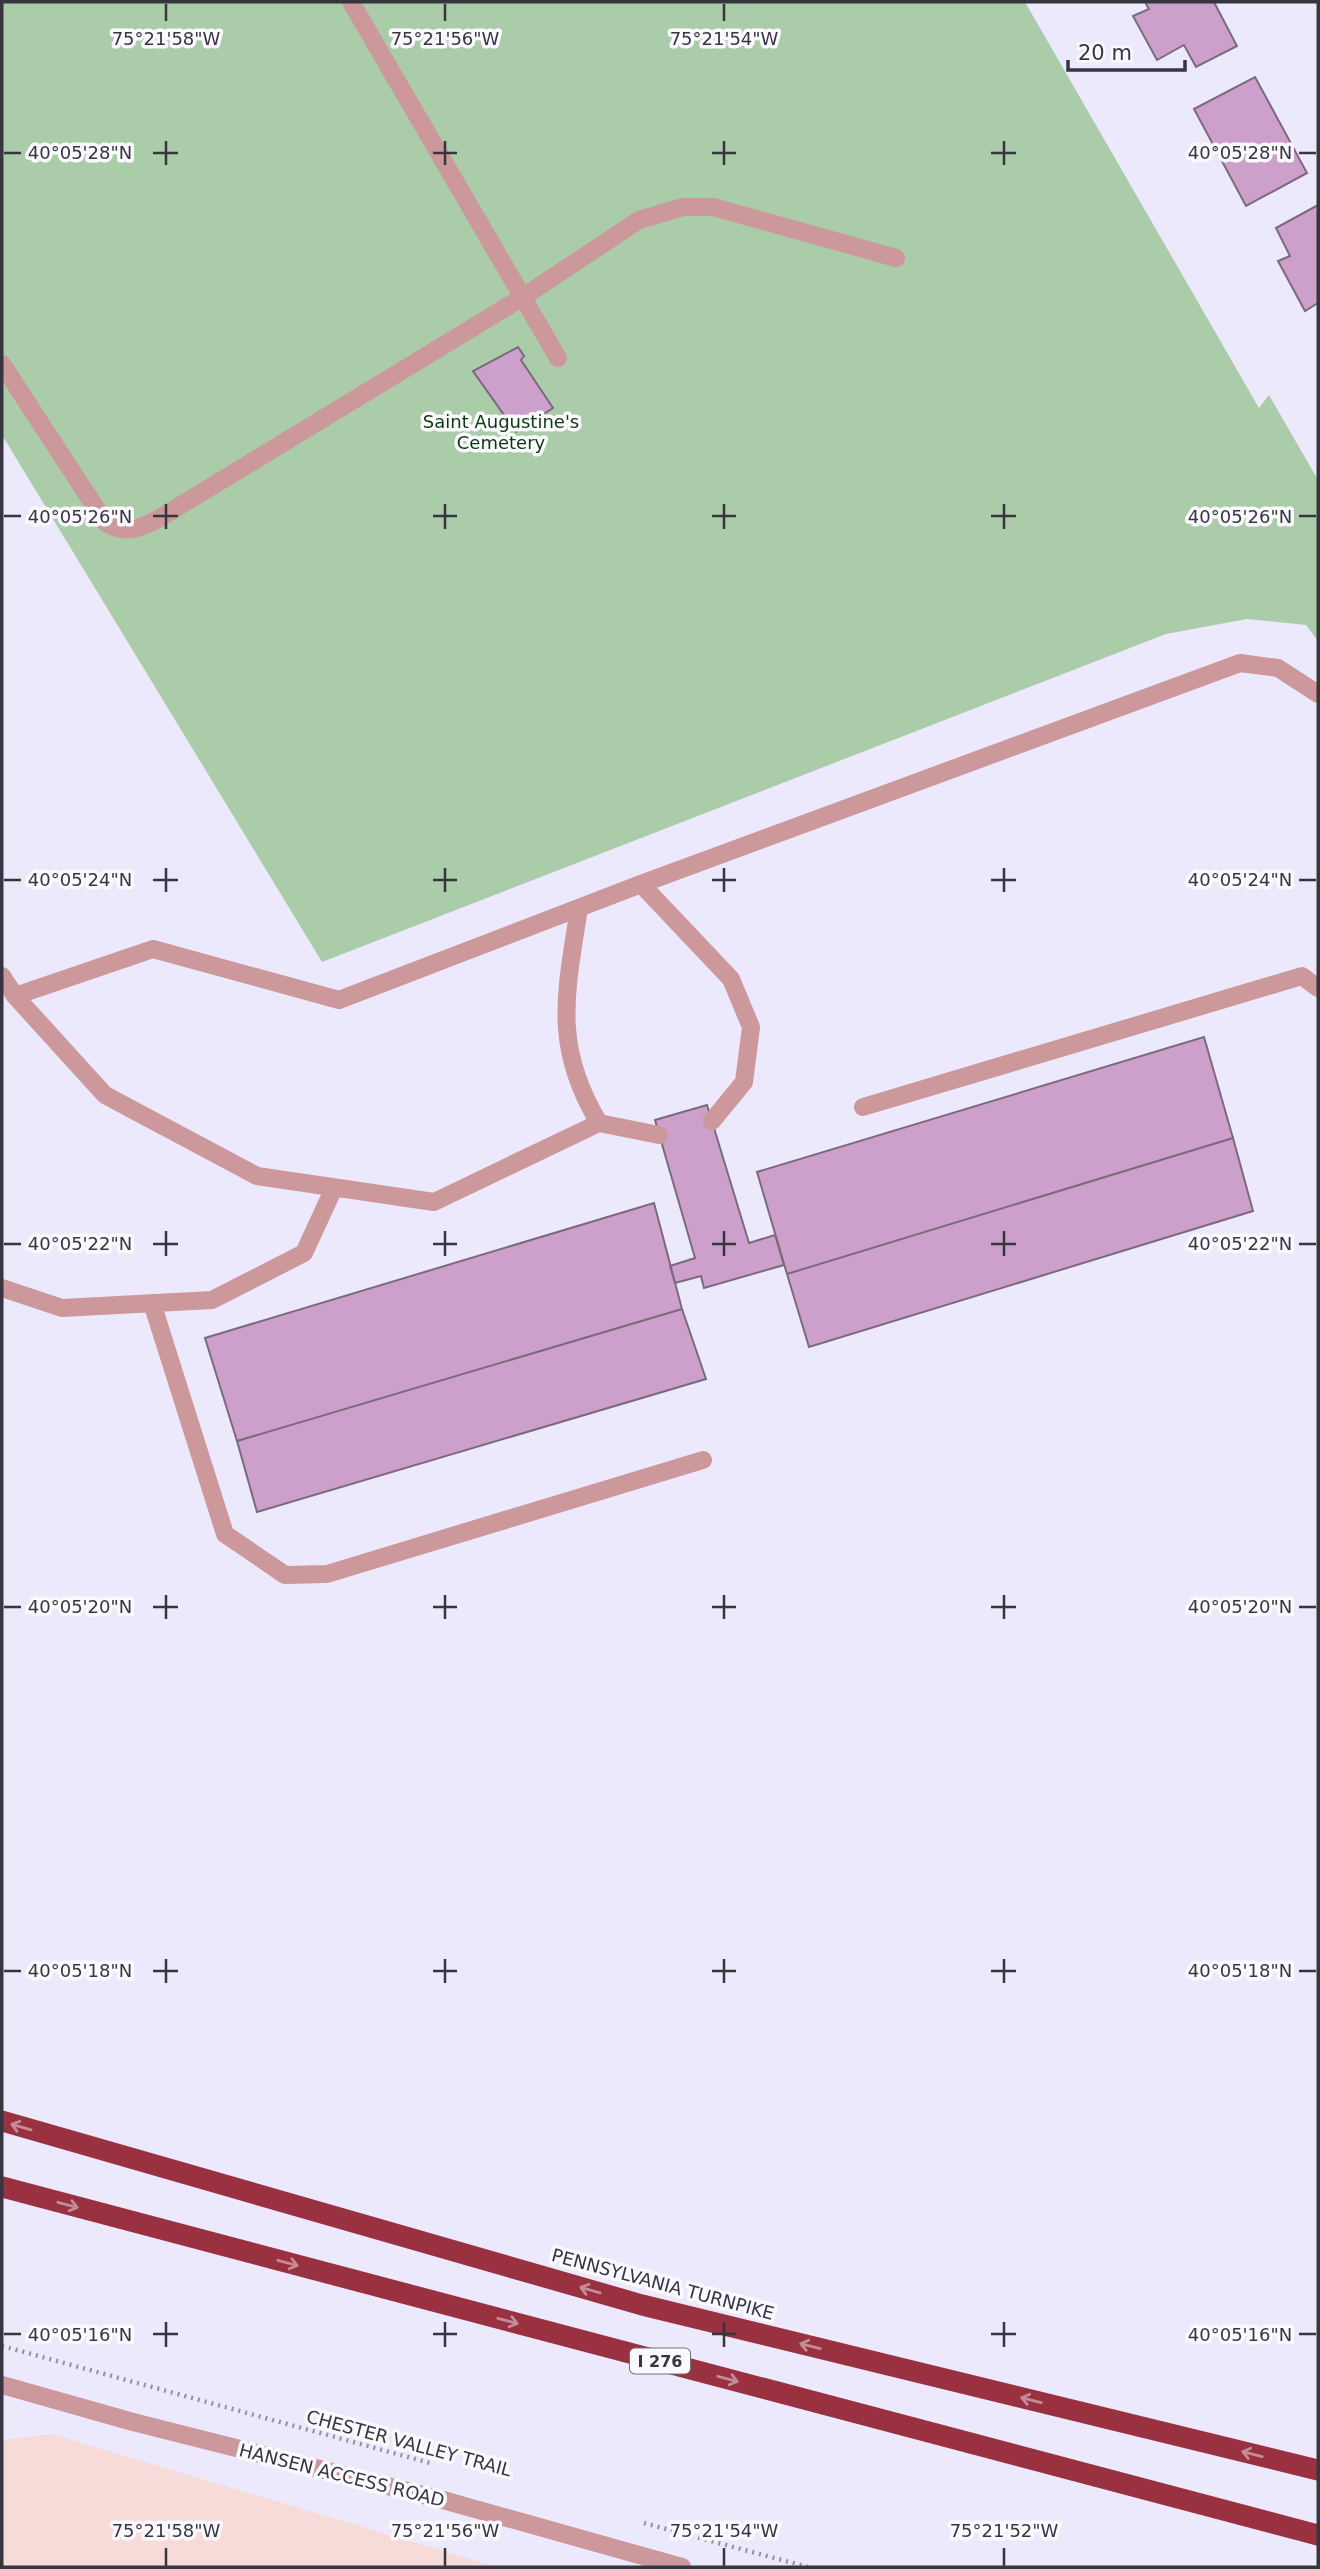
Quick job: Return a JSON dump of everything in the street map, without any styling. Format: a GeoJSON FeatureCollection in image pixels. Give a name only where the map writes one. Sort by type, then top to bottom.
{"type":"FeatureCollection","features":[{"type":"Feature","properties":{"kind":"highway","name":"PENNSYLVANIA TURNPIKE"},"geometry":{"type":"LineString","coordinates":[[2,2121],[642,2305],[1318,2470]]}},
{"type":"Feature","properties":{"kind":"highway","name":"I 276"},"geometry":{"type":"LineString","coordinates":[[2,2187],[1318,2535]]}},
{"type":"Feature","properties":{"kind":"street"},"geometry":{"type":"LineString","coordinates":[[351,2],[558,358]]}},
{"type":"Feature","properties":{"kind":"street"},"geometry":{"type":"LineString","coordinates":[[2,364],[105,522],[117,530],[132,530],[158,519],[523,297],[639,220],[683,207],[713,207],[896,258]]}},
{"type":"Feature","properties":{"kind":"street"},"geometry":{"type":"LineString","coordinates":[[15,996],[153,949],[339,1000],[641,884],[1240,663],[1278,668],[1318,694]]}},
{"type":"Feature","properties":{"kind":"street"},"geometry":{"type":"LineString","coordinates":[[641,884],[731,979],[751,1027],[744,1082],[712,1121]]}},
{"type":"Feature","properties":{"kind":"street"},"geometry":{"type":"LineString","coordinates":[[579,908],[564,1002],[570,1057],[579,1091],[598,1124]]}},
{"type":"Feature","properties":{"kind":"street"},"geometry":{"type":"LineString","coordinates":[[2,975],[15,996],[105,1095],[257,1177],[434,1202],[598,1124],[659,1135]]}},
{"type":"Feature","properties":{"kind":"street"},"geometry":{"type":"LineString","coordinates":[[863,1107],[1302,976],[1318,988]]}},
{"type":"Feature","properties":{"kind":"street"},"geometry":{"type":"LineString","coordinates":[[2,1288],[62,1308],[212,1300],[304,1253],[334,1188]]}},
{"type":"Feature","properties":{"kind":"street"},"geometry":{"type":"LineString","coordinates":[[152,1303],[225,1534],[285,1575],[327,1574],[703,1460]]}},
{"type":"Feature","properties":{"kind":"street","name":"HANSEN ACCESS ROAD"},"geometry":{"type":"LineString","coordinates":[[2,2385],[133,2422],[443,2500],[682,2567]]}},
{"type":"Feature","properties":{"kind":"path","name":"CHESTER VALLEY TRAIL"},"geometry":{"type":"LineString","coordinates":[[2,2346],[435,2465]]}},
{"type":"Feature","properties":{"kind":"path"},"geometry":{"type":"LineString","coordinates":[[636,2521],[808,2567]]}},
{"type":"Feature","properties":{"kind":"shaded area"},"geometry":{"type":"Polygon","coordinates":[[[51,2434],[497,2567],[2,2567],[2,2440],[51,2434]]]}},
{"type":"Feature","properties":{"kind":"green space","name":"Saint Augustine's Cemetery"},"geometry":{"type":"Polygon","coordinates":[[[2,2],[1025,2],[1259,408],[1269,395],[1318,480],[1318,641],[1306,625],[1247,619],[1166,634],[322,962],[2,435],[2,2]]]}},
{"type":"Feature","properties":{"kind":"building"},"geometry":{"type":"Polygon","coordinates":[[[1145,2],[1214,2],[1237,46],[1196,67],[1184,45],[1157,60],[1133,16],[1149,9],[1145,2]]]}},
{"type":"Feature","properties":{"kind":"building"},"geometry":{"type":"Polygon","coordinates":[[[1255,77],[1307,173],[1246,206],[1194,109],[1255,77]]]}},
{"type":"Feature","properties":{"kind":"building"},"geometry":{"type":"Polygon","coordinates":[[[1318,205],[1318,303],[1305,311],[1278,261],[1290,256],[1276,228],[1318,205]]]}},
{"type":"Feature","properties":{"kind":"building"},"geometry":{"type":"Polygon","coordinates":[[[518,347],[524,356],[521,360],[553,408],[516,432],[473,371],[518,347]]]}},
{"type":"Feature","properties":{"kind":"building"},"geometry":{"type":"Polygon","coordinates":[[[1204,1037],[1233,1138],[787,1274],[757,1172],[1204,1037]]]}},
{"type":"Feature","properties":{"kind":"building"},"geometry":{"type":"Polygon","coordinates":[[[707,1105],[749,1243],[775,1235],[784,1265],[704,1288],[701,1276],[675,1283],[670,1266],[695,1258],[655,1120],[707,1105]]]}},
{"type":"Feature","properties":{"kind":"building"},"geometry":{"type":"Polygon","coordinates":[[[1233,1138],[1253,1211],[809,1347],[787,1274],[1233,1138]]]}},
{"type":"Feature","properties":{"kind":"building"},"geometry":{"type":"Polygon","coordinates":[[[654,1203],[682,1309],[237,1441],[205,1338],[654,1203]]]}},
{"type":"Feature","properties":{"kind":"building"},"geometry":{"type":"Polygon","coordinates":[[[682,1309],[706,1379],[257,1512],[237,1441],[682,1309]]]}}]}
